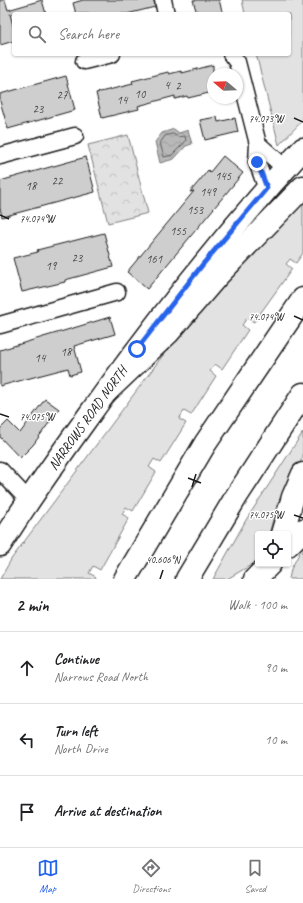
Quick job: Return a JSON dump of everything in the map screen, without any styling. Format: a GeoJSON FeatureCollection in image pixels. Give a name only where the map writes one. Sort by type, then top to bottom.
{"type":"FeatureCollection","features":[{"type":"Feature","properties":{"kind":"main road","name":"NARROWS ROAD NORTH"},"geometry":{"type":"LineString","coordinates":[[0,545],[29,501],[106,392],[170,306],[267,188],[303,149]]}},
{"type":"Feature","properties":{"kind":"main road"},"geometry":{"type":"LineString","coordinates":[[106,392],[168,333],[217,276],[303,187]]}},
{"type":"Feature","properties":{"kind":"main road"},"geometry":{"type":"LineString","coordinates":[[125,579],[205,444],[303,299]]}},
{"type":"Feature","properties":{"kind":"main road"},"geometry":{"type":"LineString","coordinates":[[187,579],[236,497],[303,394]]}},
{"type":"Feature","properties":{"kind":"main road"},"geometry":{"type":"LineString","coordinates":[[284,525],[303,474]]}},
{"type":"Feature","properties":{"kind":"main road"},"geometry":{"type":"LineString","coordinates":[[291,542],[303,530]]}},
{"type":"Feature","properties":{"kind":"main road"},"geometry":{"type":"LineString","coordinates":[[255,579],[267,567]]}},
{"type":"Feature","properties":{"kind":"main road"},"geometry":{"type":"LineString","coordinates":[[277,579],[278,567]]}},
{"type":"Feature","properties":{"kind":"street"},"geometry":{"type":"LineString","coordinates":[[163,0],[166,12]]}},
{"type":"Feature","properties":{"kind":"street"},"geometry":{"type":"LineString","coordinates":[[84,61],[104,56]]}},
{"type":"Feature","properties":{"kind":"street"},"geometry":{"type":"LineString","coordinates":[[232,56],[237,62],[258,144],[257,162],[267,188]]}},
{"type":"Feature","properties":{"kind":"street"},"geometry":{"type":"LineString","coordinates":[[0,156],[75,136]]}},
{"type":"Feature","properties":{"kind":"street"},"geometry":{"type":"LineString","coordinates":[[258,144],[285,168]]}},
{"type":"Feature","properties":{"kind":"street"},"geometry":{"type":"LineString","coordinates":[[0,325],[117,292]]}},
{"type":"Feature","properties":{"kind":"street"},"geometry":{"type":"LineString","coordinates":[[0,470],[29,501]]}},
{"type":"Feature","properties":{"kind":"green space"},"geometry":{"type":"Polygon","coordinates":[[[242,0],[303,0],[303,120],[279,145],[257,56],[291,56],[291,12],[245,12],[242,0]]]}},
{"type":"Feature","properties":{"kind":"green space"},"geometry":{"type":"Polygon","coordinates":[[[128,135],[148,213],[108,223],[88,145],[128,135]]]}},
{"type":"Feature","properties":{"kind":"green space"},"geometry":{"type":"Polygon","coordinates":[[[303,201],[303,253],[296,263],[290,259],[286,264],[292,269],[254,322],[247,318],[242,325],[248,330],[222,369],[215,364],[210,371],[216,376],[191,415],[184,411],[179,419],[186,423],[161,463],[154,459],[149,467],[156,472],[133,511],[126,507],[122,514],[129,518],[100,570],[93,566],[89,573],[96,577],[95,579],[0,579],[12,558],[175,339],[205,304],[303,201]]]}},
{"type":"Feature","properties":{"kind":"green space"},"geometry":{"type":"Polygon","coordinates":[[[303,432],[303,457],[277,505],[270,531],[255,531],[255,563],[227,579],[213,579],[246,520],[303,432]]]}},
{"type":"Feature","properties":{"kind":"green space"},"geometry":{"type":"Polygon","coordinates":[[[303,546],[303,579],[289,579],[291,569],[303,546]]]}},
{"type":"Feature","properties":{"kind":"water"},"geometry":{"type":"Polygon","coordinates":[[[174,129],[179,133],[188,130],[192,144],[186,146],[174,159],[160,163],[155,142],[162,133],[174,129]]]}},
{"type":"Feature","properties":{"kind":"building"},"geometry":{"type":"Polygon","coordinates":[[[0,0],[5,0],[8,10],[42,0],[45,12],[12,12],[12,14],[10,14],[12,22],[12,42],[0,45],[0,0]]]}},
{"type":"Feature","properties":{"kind":"building"},"geometry":{"type":"Polygon","coordinates":[[[83,0],[154,0],[155,7],[135,12],[75,12],[73,3],[83,0]]]}},
{"type":"Feature","properties":{"kind":"building"},"geometry":{"type":"Polygon","coordinates":[[[193,0],[219,0],[222,12],[196,12],[193,0]]]}},
{"type":"Feature","properties":{"kind":"building"},"geometry":{"type":"Polygon","coordinates":[[[213,65],[213,68],[207,68],[207,93],[188,98],[187,96],[175,99],[175,96],[138,106],[139,109],[102,118],[96,93],[133,84],[132,81],[168,72],[169,74],[181,71],[182,73],[213,65]]]}},
{"type":"Feature","properties":{"kind":"building"},"geometry":{"type":"Polygon","coordinates":[[[66,76],[75,110],[8,129],[0,101],[0,94],[66,76]]]}},
{"type":"Feature","properties":{"kind":"building"},"geometry":{"type":"Polygon","coordinates":[[[217,117],[218,122],[235,118],[238,132],[205,140],[200,120],[217,117]]]}},
{"type":"Feature","properties":{"kind":"building"},"geometry":{"type":"Polygon","coordinates":[[[223,156],[243,173],[147,289],[127,272],[194,191],[190,192],[208,170],[210,172],[223,156]]]}},
{"type":"Feature","properties":{"kind":"building"},"geometry":{"type":"Polygon","coordinates":[[[86,157],[95,192],[2,217],[0,208],[0,181],[86,157]]]}},
{"type":"Feature","properties":{"kind":"building"},"geometry":{"type":"Polygon","coordinates":[[[104,233],[113,267],[65,280],[65,282],[22,292],[13,258],[38,252],[37,250],[104,233]]]}},
{"type":"Feature","properties":{"kind":"building"},"geometry":{"type":"Polygon","coordinates":[[[110,317],[115,334],[74,346],[81,372],[70,375],[68,368],[0,386],[0,350],[110,317]]]}},
{"type":"Feature","properties":{"kind":"building"},"geometry":{"type":"Polygon","coordinates":[[[45,399],[59,409],[33,445],[20,458],[0,437],[0,429],[8,421],[20,433],[45,399]]]}},
{"type":"Feature","properties":{"kind":"route"},"geometry":{"type":"LineString","coordinates":[[137,349],[203,264],[267,188],[257,162]]}}]}
